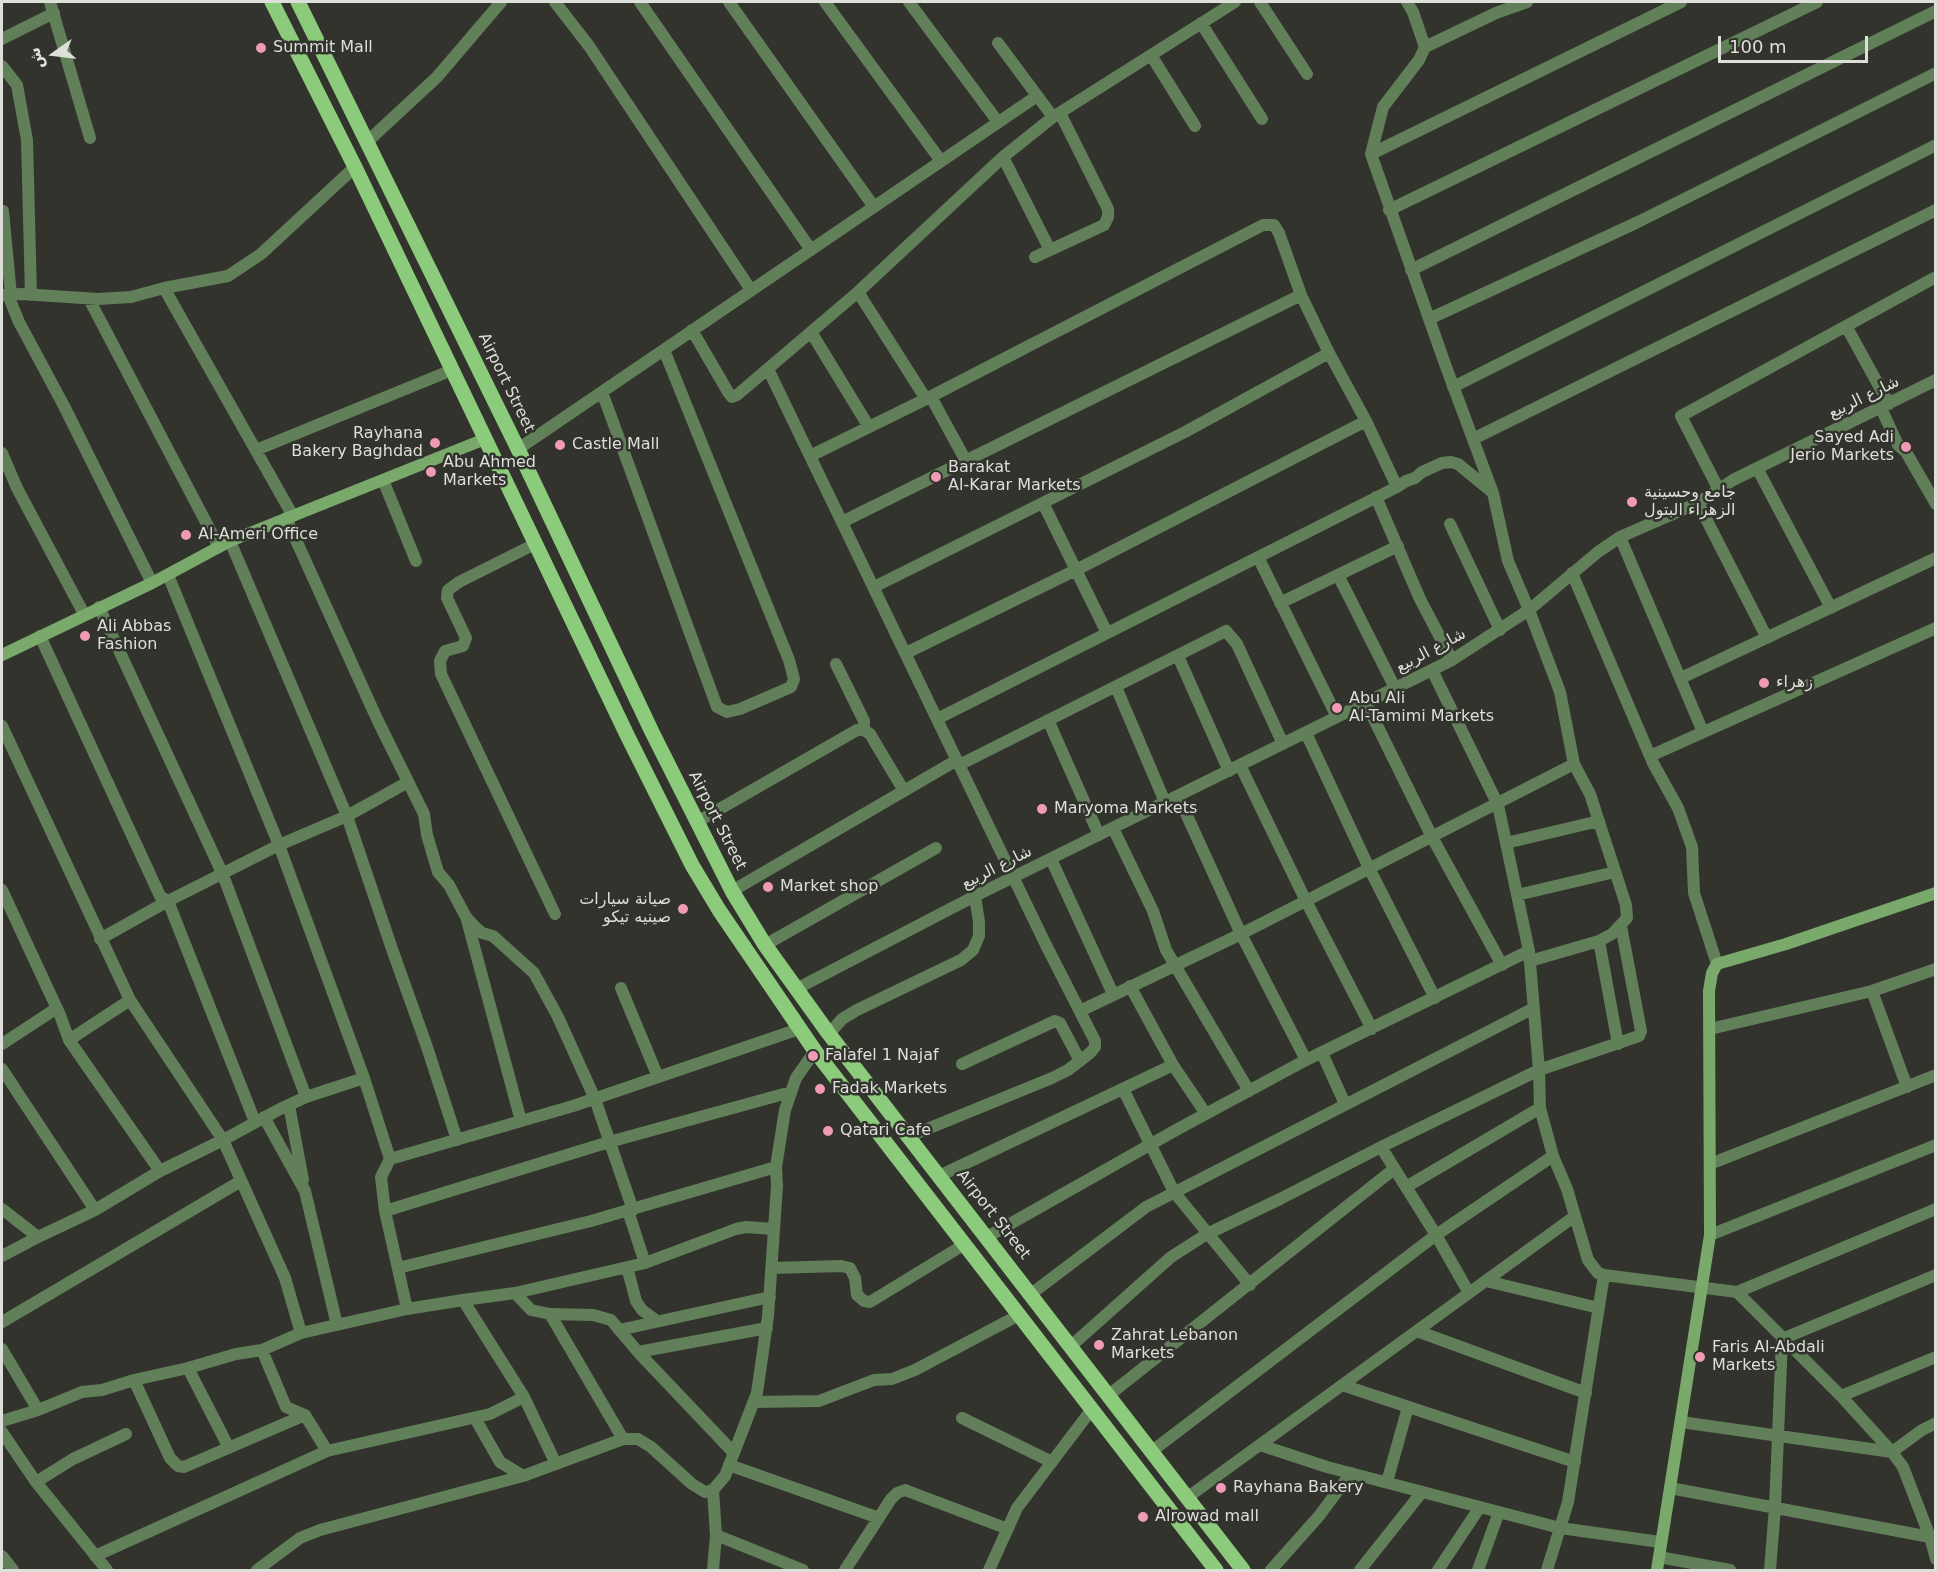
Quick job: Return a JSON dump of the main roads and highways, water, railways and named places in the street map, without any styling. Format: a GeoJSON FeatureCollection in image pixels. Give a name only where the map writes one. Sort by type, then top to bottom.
{"type":"FeatureCollection","features":[{"type":"Feature","properties":{"kind":"main road"},"geometry":{"type":"LineString","coordinates":[[272,2],[354,167],[621,722],[692,865],[719,910],[815,1051],[1216,1570]]}},
{"type":"Feature","properties":{"kind":"main road","name":"Airport Street"},"geometry":{"type":"LineString","coordinates":[[298,2],[518,449],[660,748],[732,891],[765,945],[829,1034],[1244,1570]]}},
{"type":"Feature","properties":{"kind":"main road"},"geometry":{"type":"LineString","coordinates":[[621,722],[633,721],[642,711]]}},
{"type":"Feature","properties":{"kind":"main road"},"geometry":{"type":"LineString","coordinates":[[639,758],[648,749],[660,748]]}},
{"type":"Feature","properties":{"kind":"main road"},"geometry":{"type":"LineString","coordinates":[[914,1179],[926,1178],[936,1172]]}},
{"type":"Feature","properties":{"kind":"main road"},"geometry":{"type":"LineString","coordinates":[[937,1208],[943,1196],[953,1195]]}},
{"type":"Feature","properties":{"kind":"main road"},"geometry":{"type":"LineString","coordinates":[[1173,1515],[1185,1515],[1190,1501]]}},
{"type":"Feature","properties":{"kind":"main road"},"geometry":{"type":"LineString","coordinates":[[1200,1549],[1201,1542],[1206,1536],[1217,1536]]}},
{"type":"Feature","properties":{"kind":"place","name":"Summit Mall"},"geometry":{"type":"Point","coordinates":[261,48]}},
{"type":"Feature","properties":{"kind":"place","name":"Rayhana Bakery Baghdad"},"geometry":{"type":"Point","coordinates":[435,443]}},
{"type":"Feature","properties":{"kind":"place","name":"Castle Mall"},"geometry":{"type":"Point","coordinates":[560,445]}},
{"type":"Feature","properties":{"kind":"place","name":"Sayed Adi Jerio Markets"},"geometry":{"type":"Point","coordinates":[1906,447]}},
{"type":"Feature","properties":{"kind":"place","name":"Abu Ahmed Markets"},"geometry":{"type":"Point","coordinates":[431,472]}},
{"type":"Feature","properties":{"kind":"place","name":"Barakat Al-Karar Markets"},"geometry":{"type":"Point","coordinates":[936,477]}},
{"type":"Feature","properties":{"kind":"place","name":"جامع وحسينية الزهراء البتول"},"geometry":{"type":"Point","coordinates":[1632,502]}},
{"type":"Feature","properties":{"kind":"place","name":"Al-Ameri Office"},"geometry":{"type":"Point","coordinates":[186,535]}},
{"type":"Feature","properties":{"kind":"place","name":"Ali Abbas Fashion"},"geometry":{"type":"Point","coordinates":[85,636]}},
{"type":"Feature","properties":{"kind":"place","name":"زهراء"},"geometry":{"type":"Point","coordinates":[1764,683]}},
{"type":"Feature","properties":{"kind":"place","name":"Abu Ali Al-Tamimi Markets"},"geometry":{"type":"Point","coordinates":[1337,708]}},
{"type":"Feature","properties":{"kind":"place","name":"Maryoma Markets"},"geometry":{"type":"Point","coordinates":[1042,809]}},
{"type":"Feature","properties":{"kind":"place","name":"Market shop"},"geometry":{"type":"Point","coordinates":[768,887]}},
{"type":"Feature","properties":{"kind":"place","name":"صيانة سيارات صينيه تيكو"},"geometry":{"type":"Point","coordinates":[683,909]}},
{"type":"Feature","properties":{"kind":"place","name":"Falafel 1 Najaf"},"geometry":{"type":"Point","coordinates":[813,1056]}},
{"type":"Feature","properties":{"kind":"place","name":"Fadak Markets"},"geometry":{"type":"Point","coordinates":[820,1089]}},
{"type":"Feature","properties":{"kind":"place","name":"Qatari Cafe"},"geometry":{"type":"Point","coordinates":[828,1131]}},
{"type":"Feature","properties":{"kind":"place","name":"Zahrat Lebanon Markets"},"geometry":{"type":"Point","coordinates":[1099,1345]}},
{"type":"Feature","properties":{"kind":"place","name":"Faris Al-Abdali Markets"},"geometry":{"type":"Point","coordinates":[1700,1357]}},
{"type":"Feature","properties":{"kind":"place","name":"Rayhana Bakery"},"geometry":{"type":"Point","coordinates":[1221,1488]}},
{"type":"Feature","properties":{"kind":"place","name":"Alrowad mall"},"geometry":{"type":"Point","coordinates":[1143,1517]}}]}
